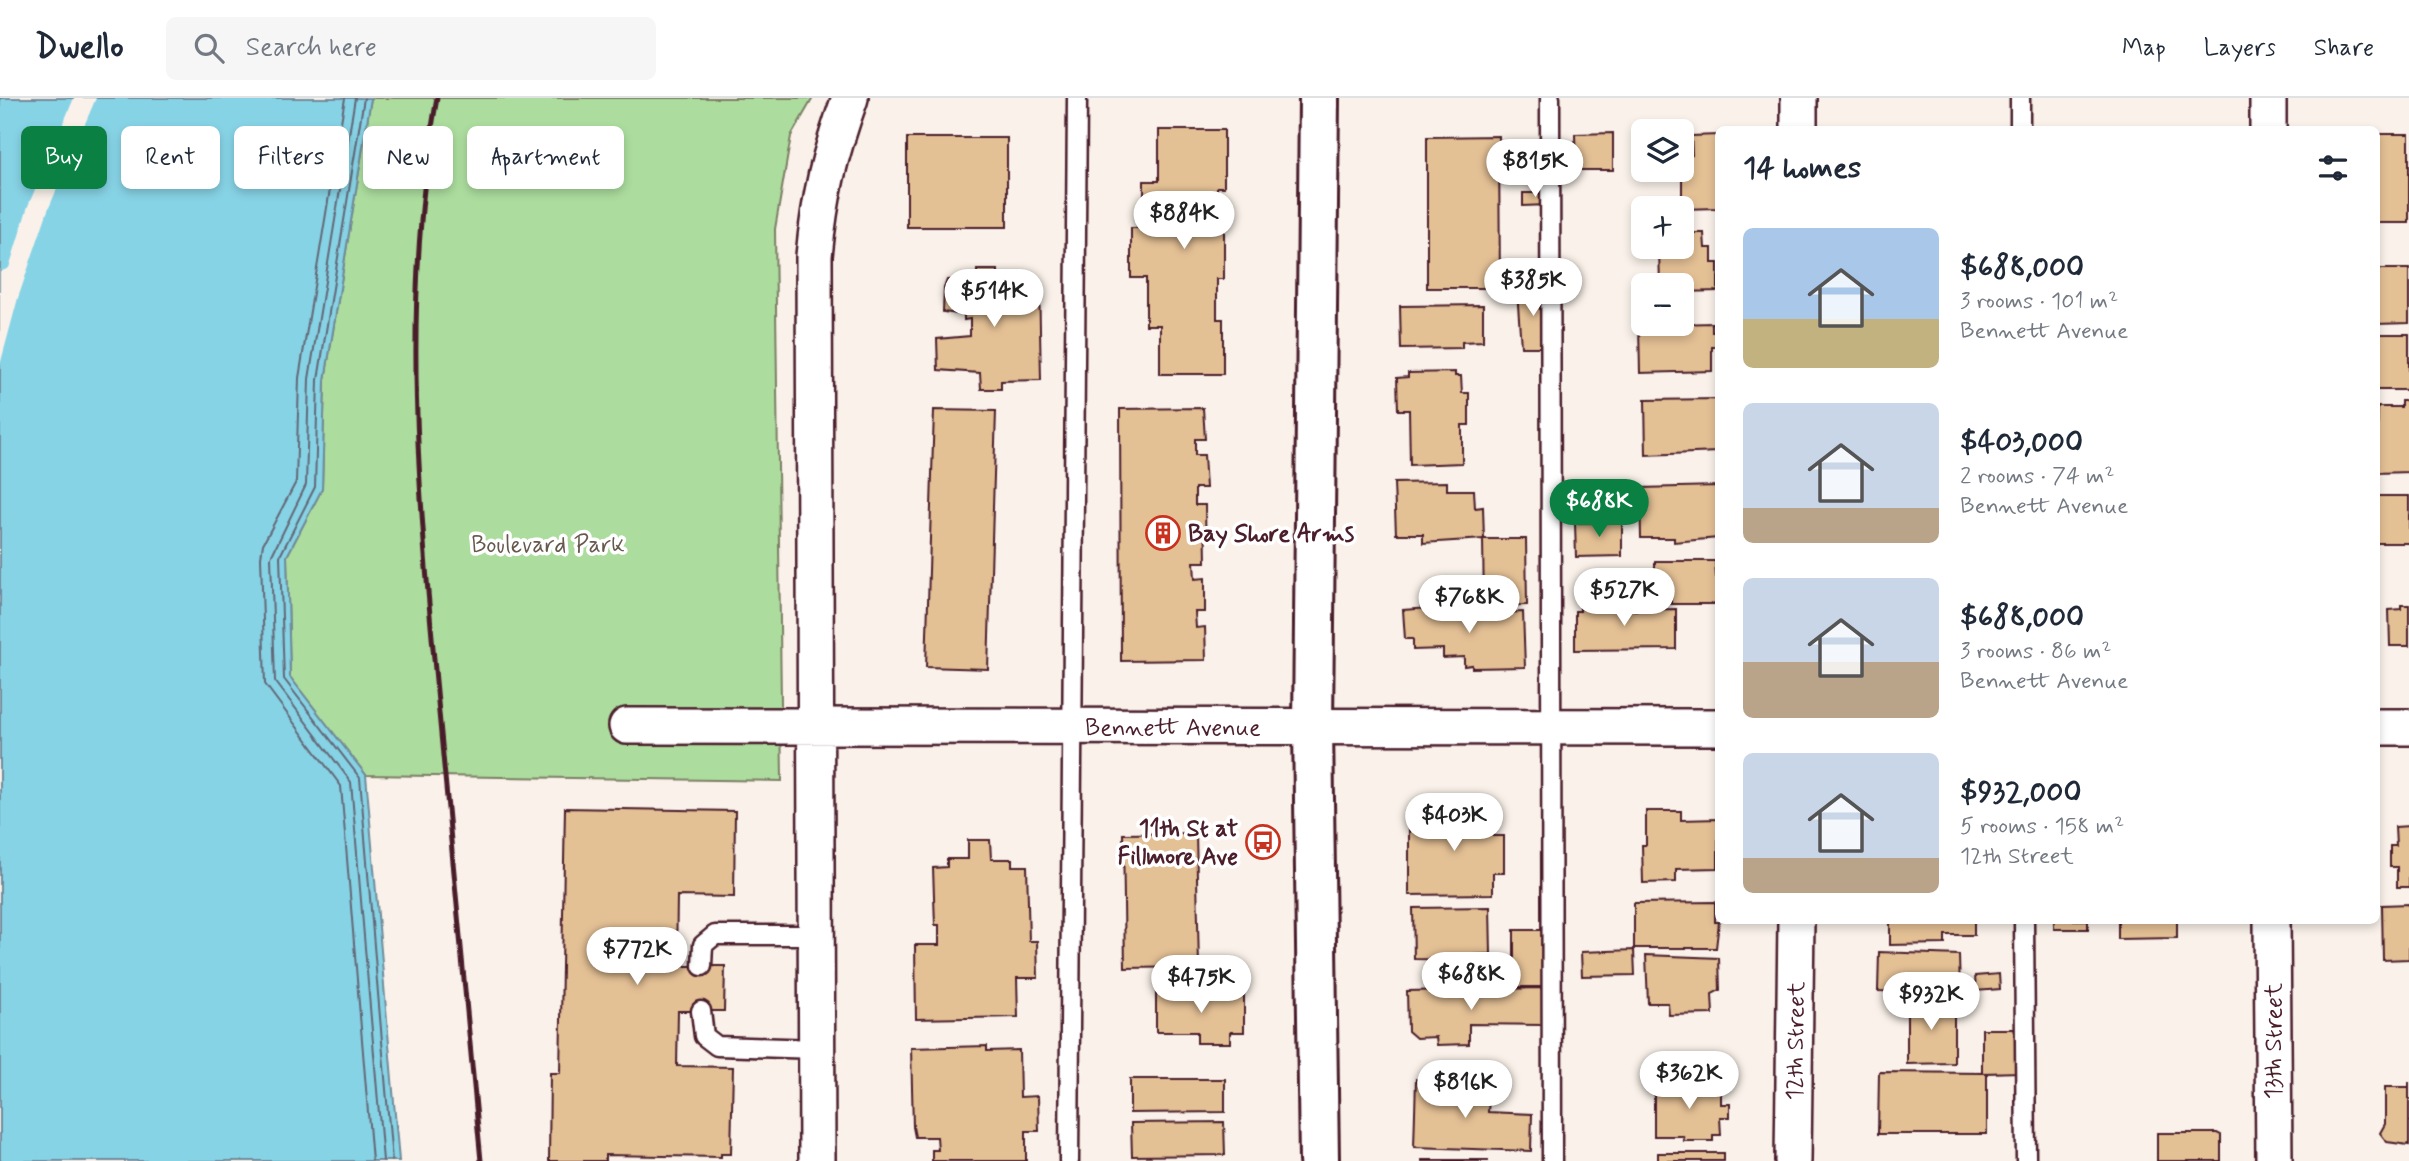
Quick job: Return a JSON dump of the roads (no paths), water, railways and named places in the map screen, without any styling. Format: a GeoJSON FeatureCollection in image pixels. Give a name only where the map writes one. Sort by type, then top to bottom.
{"type":"FeatureCollection","features":[{"type":"Feature","properties":{"kind":"main road"},"geometry":{"type":"LineString","coordinates":[[1319,98],[1313,727],[1319,1161]]}},
{"type":"Feature","properties":{"kind":"street"},"geometry":{"type":"LineString","coordinates":[[817,1161],[814,256],[819,203],[830,154],[850,98]]}},
{"type":"Feature","properties":{"kind":"street"},"geometry":{"type":"LineString","coordinates":[[1799,98],[1799,126]]}},
{"type":"Feature","properties":{"kind":"street"},"geometry":{"type":"LineString","coordinates":[[2268,98],[2268,126]]}},
{"type":"Feature","properties":{"kind":"street","name":"Bennett Avenue"},"geometry":{"type":"LineString","coordinates":[[627,726],[1715,727]]}},
{"type":"Feature","properties":{"kind":"street"},"geometry":{"type":"LineString","coordinates":[[2380,727],[2409,727]]}},
{"type":"Feature","properties":{"kind":"street","name":"12th Street"},"geometry":{"type":"LineString","coordinates":[[1793,1161],[1796,924]]}},
{"type":"Feature","properties":{"kind":"street","name":"13th Street"},"geometry":{"type":"LineString","coordinates":[[2272,924],[2274,1161]]}},
{"type":"Feature","properties":{"kind":"lane"},"geometry":{"type":"LineString","coordinates":[[1069,1161],[1077,98]]}},
{"type":"Feature","properties":{"kind":"lane"},"geometry":{"type":"LineString","coordinates":[[1550,98],[1552,1161]]}},
{"type":"Feature","properties":{"kind":"lane"},"geometry":{"type":"LineString","coordinates":[[2020,98],[2020,126]]}},
{"type":"Feature","properties":{"kind":"lane"},"geometry":{"type":"LineString","coordinates":[[2024,924],[2026,1161]]}},
{"type":"Feature","properties":{"kind":"lane"},"geometry":{"type":"LineString","coordinates":[[702,966],[703,945],[715,935],[816,935]]}},
{"type":"Feature","properties":{"kind":"lane"},"geometry":{"type":"LineString","coordinates":[[701,1011],[704,1036],[717,1046],[817,1049]]}},
{"type":"Feature","properties":{"kind":"water"},"geometry":{"type":"Polygon","coordinates":[[[0,98],[371,98],[366,126],[363,126],[363,147],[325,380],[322,489],[287,556],[290,677],[366,775],[399,1161],[0,1161],[0,98]]]}},
{"type":"Feature","properties":{"kind":"railway"},"geometry":{"type":"LineString","coordinates":[[437,98],[419,249],[416,400],[431,626],[481,1161]]}},
{"type":"Feature","properties":{"kind":"place","name":"Bay Shore Arms"},"geometry":{"type":"Point","coordinates":[1163,533]}},
{"type":"Feature","properties":{"kind":"place","name":"11th St at Fillmore Ave"},"geometry":{"type":"Point","coordinates":[1263,842]}},
{"type":"Feature","properties":{"kind":"park label","name":"Boulevard Park"},"geometry":{"type":"Point","coordinates":[548,544]}}]}
